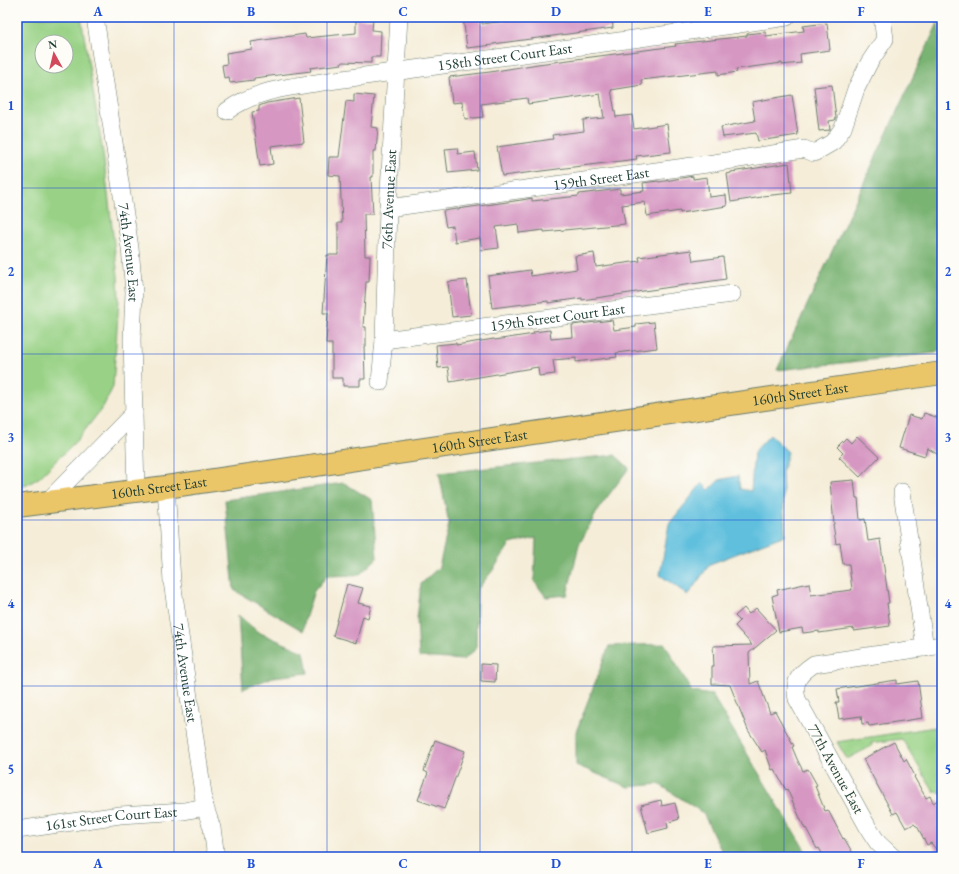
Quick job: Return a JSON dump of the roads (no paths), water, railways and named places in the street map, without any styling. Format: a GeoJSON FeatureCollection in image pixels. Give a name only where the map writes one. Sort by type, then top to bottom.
{"type":"FeatureCollection","features":[{"type":"Feature","properties":{"kind":"main road","name":"160th Street East"},"geometry":{"type":"LineString","coordinates":[[17,506],[166,487],[942,373]]}},
{"type":"Feature","properties":{"kind":"street","name":"74th Avenue East"},"geometry":{"type":"LineString","coordinates":[[95,17],[130,248],[134,292],[132,340],[136,490]]}},
{"type":"Feature","properties":{"kind":"street","name":"76th Avenue East"},"geometry":{"type":"LineString","coordinates":[[380,382],[384,340],[388,208],[399,17]]}},
{"type":"Feature","properties":{"kind":"street","name":"158th Street Court East"},"geometry":{"type":"LineString","coordinates":[[227,111],[235,104],[255,95],[287,88],[396,71],[639,39],[788,17]]}},
{"type":"Feature","properties":{"kind":"street","name":"159th Street East"},"geometry":{"type":"LineString","coordinates":[[388,208],[707,164],[804,149],[814,153],[833,142],[844,128],[856,89],[868,63],[885,39],[882,17]]}},
{"type":"Feature","properties":{"kind":"street","name":"159th Street Court East"},"geometry":{"type":"LineString","coordinates":[[384,340],[732,294]]}},
{"type":"Feature","properties":{"kind":"street"},"geometry":{"type":"LineString","coordinates":[[47,502],[134,413]]}},
{"type":"Feature","properties":{"kind":"street","name":"74th Avenue East"},"geometry":{"type":"LineString","coordinates":[[166,487],[172,580],[205,807],[212,828],[216,857]]}},
{"type":"Feature","properties":{"kind":"street"},"geometry":{"type":"LineString","coordinates":[[902,492],[925,648],[942,645]]}},
{"type":"Feature","properties":{"kind":"street","name":"77th Avenue East"},"geometry":{"type":"LineString","coordinates":[[893,857],[878,843],[870,831],[797,699],[795,690],[796,682],[800,674],[814,664],[925,648]]}},
{"type":"Feature","properties":{"kind":"street","name":"161st Street Court East"},"geometry":{"type":"LineString","coordinates":[[17,830],[120,815],[184,811],[205,807]]}},
{"type":"Feature","properties":{"kind":"water"},"geometry":{"type":"Polygon","coordinates":[[[770,435],[788,452],[782,472],[785,535],[710,564],[688,595],[660,575],[669,524],[702,483],[709,490],[719,480],[738,476],[740,489],[751,491],[754,452],[770,435]]]}}]}
